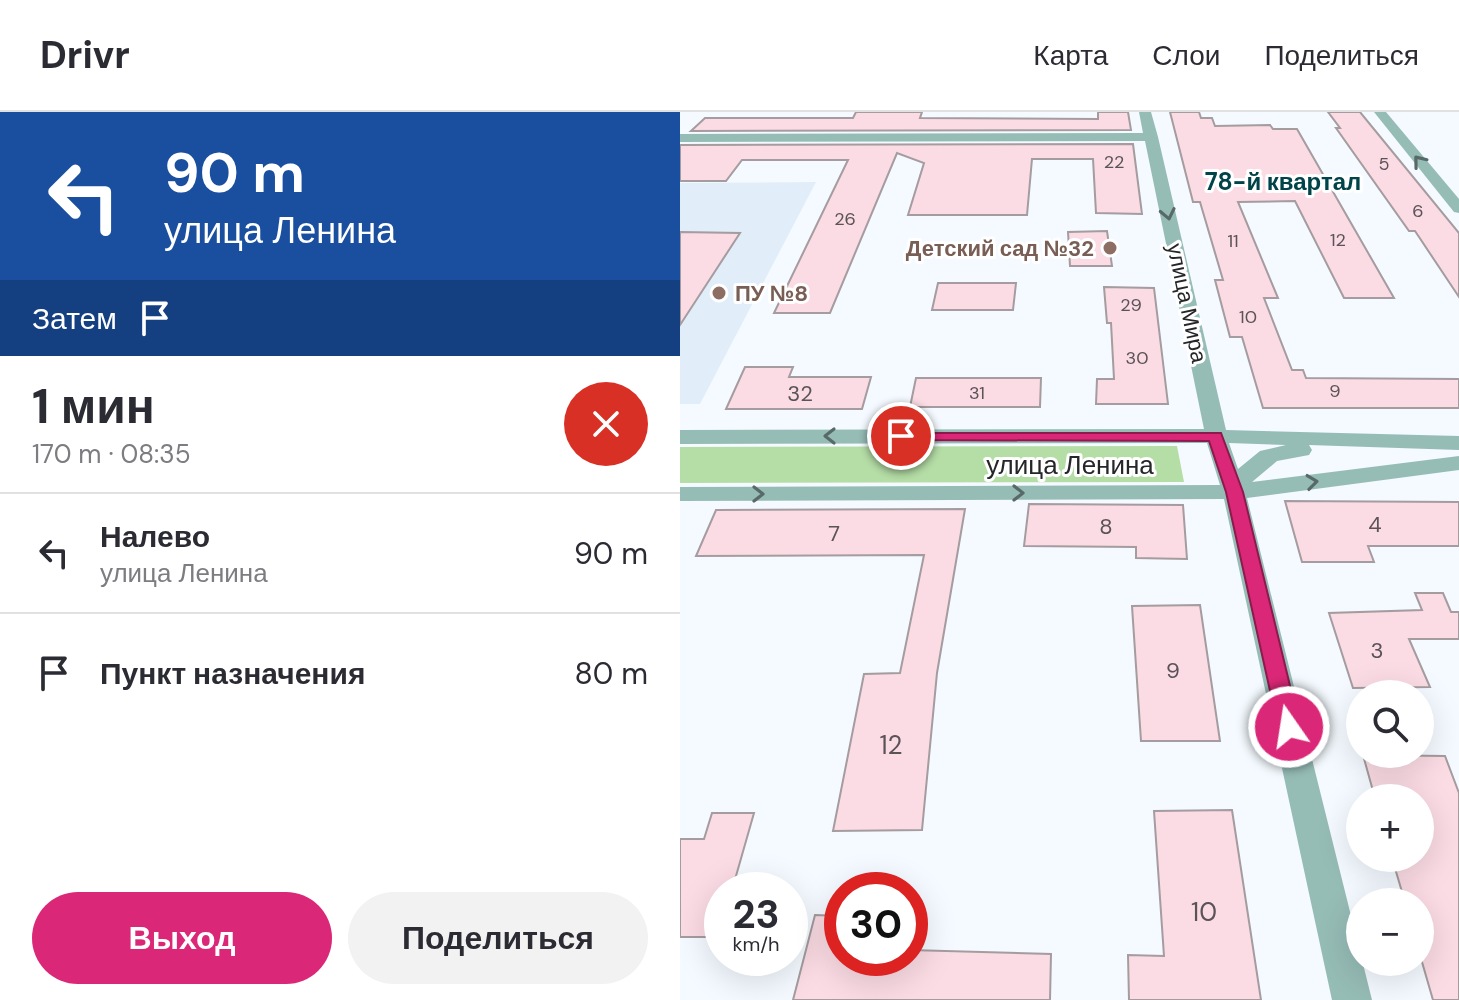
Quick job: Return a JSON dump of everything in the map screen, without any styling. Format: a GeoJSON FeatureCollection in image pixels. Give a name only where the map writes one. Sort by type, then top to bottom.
{"type":"FeatureCollection","features":[{"type":"Feature","properties":{"kind":"street","name":"улица Мира"},"geometry":{"type":"LineString","coordinates":[[1145,112],[1216,436],[1234,492],[1352,1000]]}},
{"type":"Feature","properties":{"kind":"street"},"geometry":{"type":"LineString","coordinates":[[1380,112],[1459,209]]}},
{"type":"Feature","properties":{"kind":"street"},"geometry":{"type":"LineString","coordinates":[[680,138],[1152,137]]}},
{"type":"Feature","properties":{"kind":"street","name":"улица Ленина"},"geometry":{"type":"LineString","coordinates":[[680,437],[1216,436],[1448,443]]}},
{"type":"Feature","properties":{"kind":"street"},"geometry":{"type":"LineString","coordinates":[[1234,492],[1252,464],[1269,456],[1294,451],[1448,443]]}},
{"type":"Feature","properties":{"kind":"street","name":"улица Ленина"},"geometry":{"type":"LineString","coordinates":[[680,494],[1234,492],[1459,463]]}},
{"type":"Feature","properties":{"kind":"shaded area","name":"ПУ №8"},"geometry":{"type":"Polygon","coordinates":[[[816,182],[700,404],[680,404],[680,183],[816,182]]]}},
{"type":"Feature","properties":{"kind":"green space"},"geometry":{"type":"Polygon","coordinates":[[[1177,446],[1184,482],[680,483],[680,447],[1177,446]]]}},
{"type":"Feature","properties":{"kind":"building"},"geometry":{"type":"Polygon","coordinates":[[[856,112],[922,112],[920,118],[1098,119],[1098,112],[1128,112],[1131,130],[691,131],[705,118],[853,118],[856,112]]]}},
{"type":"Feature","properties":{"kind":"building"},"geometry":{"type":"Polygon","coordinates":[[[1170,112],[1199,112],[1201,118],[1212,118],[1215,126],[1270,125],[1273,129],[1297,129],[1394,298],[1344,298],[1295,201],[1238,202],[1278,298],[1264,298],[1292,370],[1303,370],[1306,378],[1459,379],[1459,408],[1263,408],[1242,337],[1230,337],[1215,280],[1223,280],[1200,202],[1193,202],[1170,112]]]}},
{"type":"Feature","properties":{"kind":"building"},"geometry":{"type":"Polygon","coordinates":[[[1328,112],[1360,112],[1459,233],[1459,297],[1415,231],[1409,231],[1336,128],[1340,128],[1328,112]]]}},
{"type":"Feature","properties":{"kind":"building"},"geometry":{"type":"Polygon","coordinates":[[[1133,144],[1142,214],[1096,213],[1093,159],[1032,159],[1027,215],[908,215],[924,163],[897,153],[830,313],[774,313],[848,160],[742,160],[726,181],[680,181],[680,145],[1133,144]]]}},
{"type":"Feature","properties":{"kind":"building"},"geometry":{"type":"Polygon","coordinates":[[[1107,231],[1112,266],[1070,266],[1068,232],[1107,231]]]}},
{"type":"Feature","properties":{"kind":"building"},"geometry":{"type":"Polygon","coordinates":[[[680,232],[740,233],[680,325],[680,232]]]}},
{"type":"Feature","properties":{"kind":"building"},"geometry":{"type":"Polygon","coordinates":[[[938,283],[1016,283],[1013,310],[932,310],[938,283]]]}},
{"type":"Feature","properties":{"kind":"building"},"geometry":{"type":"Polygon","coordinates":[[[1104,287],[1154,288],[1168,404],[1096,404],[1097,379],[1114,379],[1111,323],[1107,323],[1104,287]]]}},
{"type":"Feature","properties":{"kind":"building"},"geometry":{"type":"Polygon","coordinates":[[[745,367],[793,367],[789,377],[871,377],[862,409],[726,409],[745,367]]]}},
{"type":"Feature","properties":{"kind":"building"},"geometry":{"type":"Polygon","coordinates":[[[916,378],[1041,378],[1040,407],[910,407],[916,378]]]}},
{"type":"Feature","properties":{"kind":"building"},"geometry":{"type":"Polygon","coordinates":[[[1285,501],[1459,502],[1459,546],[1368,546],[1374,562],[1302,562],[1285,501]]]}},
{"type":"Feature","properties":{"kind":"building"},"geometry":{"type":"Polygon","coordinates":[[[1029,504],[1183,505],[1187,559],[1136,558],[1136,547],[1024,546],[1029,504]]]}},
{"type":"Feature","properties":{"kind":"building"},"geometry":{"type":"Polygon","coordinates":[[[965,509],[937,673],[922,830],[833,831],[864,674],[900,673],[924,555],[696,556],[716,510],[965,509]]]}},
{"type":"Feature","properties":{"kind":"building"},"geometry":{"type":"Polygon","coordinates":[[[1415,593],[1443,593],[1451,612],[1459,612],[1459,639],[1409,639],[1427,680],[1350,680],[1329,613],[1422,610],[1415,593]]]}},
{"type":"Feature","properties":{"kind":"building"},"geometry":{"type":"Polygon","coordinates":[[[1200,605],[1220,741],[1141,741],[1132,606],[1200,605]]]}},
{"type":"Feature","properties":{"kind":"building"},"geometry":{"type":"Polygon","coordinates":[[[1434,756],[1445,756],[1459,793],[1459,1000],[1433,1000],[1426,976],[1434,976],[1434,888],[1401,888],[1396,872],[1434,872],[1434,784],[1371,784],[1367,768],[1434,768],[1434,756]]]}},
{"type":"Feature","properties":{"kind":"building"},"geometry":{"type":"Polygon","coordinates":[[[1232,810],[1261,1000],[1129,1000],[1128,955],[1164,956],[1154,811],[1232,810]]]}},
{"type":"Feature","properties":{"kind":"building"},"geometry":{"type":"Polygon","coordinates":[[[712,813],[754,813],[737,872],[704,872],[704,937],[680,937],[680,839],[704,839],[712,813]]]}},
{"type":"Feature","properties":{"kind":"building"},"geometry":{"type":"Polygon","coordinates":[[[815,915],[824,915],[824,976],[928,976],[928,951],[1051,954],[1050,1000],[793,1000],[799,976],[808,976],[808,942],[815,915]]]}},
{"type":"Feature","properties":{"kind":"place","name":"Детский сад №32"},"geometry":{"type":"Point","coordinates":[1110,248]}},
{"type":"Feature","properties":{"kind":"place","name":"ПУ №8"},"geometry":{"type":"Point","coordinates":[719,293]}},
{"type":"Feature","properties":{"kind":"district","name":"78-й квартал"},"geometry":{"type":"Point","coordinates":[1283,181]}},
{"type":"Feature","properties":{"kind":"route"},"geometry":{"type":"LineString","coordinates":[[901,436],[1216,436],[1234,492],[1289,727]]}}]}
